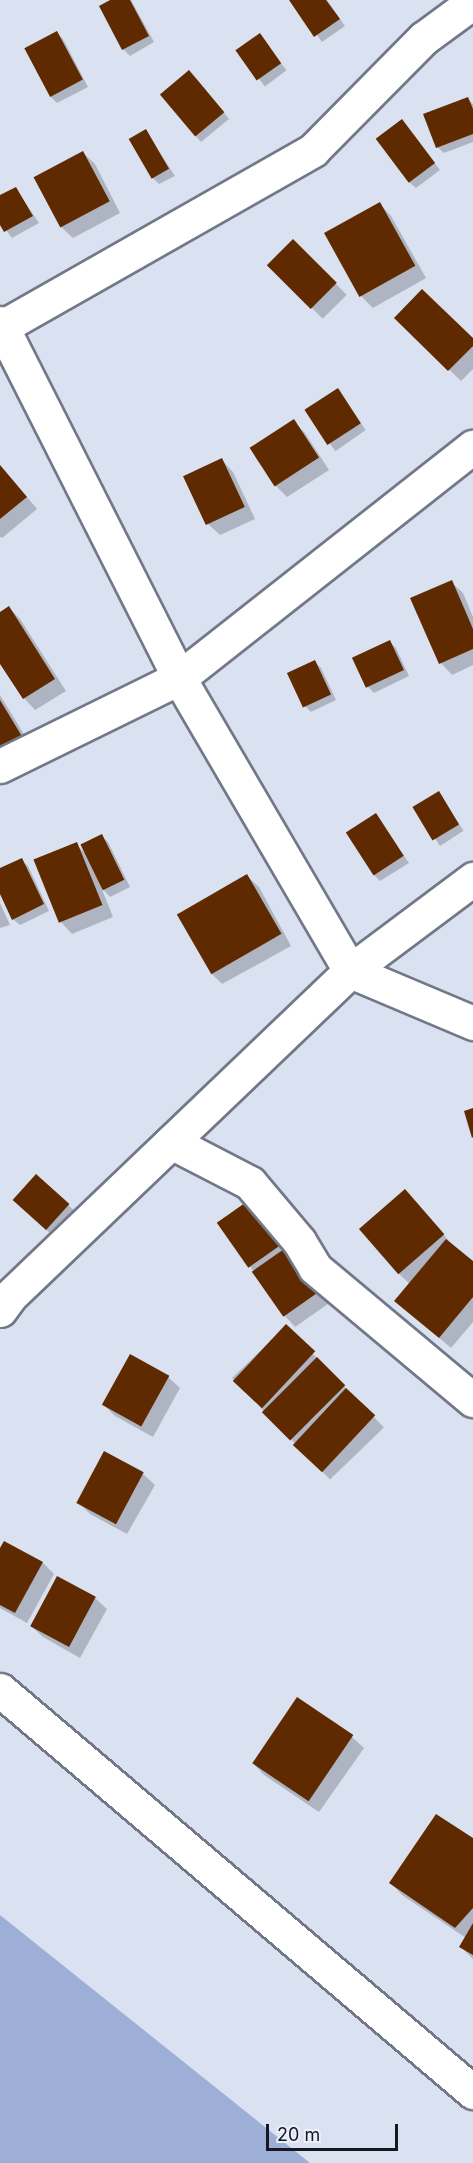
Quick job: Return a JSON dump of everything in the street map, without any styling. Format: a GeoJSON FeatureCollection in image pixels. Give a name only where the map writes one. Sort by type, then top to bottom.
{"type":"FeatureCollection","features":[{"type":"Feature","properties":{"kind":"street"},"geometry":{"type":"LineString","coordinates":[[473,2],[424,38],[313,150],[1,326],[179,678],[350,971],[473,1023]]}},
{"type":"Feature","properties":{"kind":"street"},"geometry":{"type":"LineString","coordinates":[[0,766],[179,678],[473,447]]}},
{"type":"Feature","properties":{"kind":"street"},"geometry":{"type":"LineString","coordinates":[[3,1298],[350,971],[473,879]]}},
{"type":"Feature","properties":{"kind":"street"},"geometry":{"type":"LineString","coordinates":[[171,1142],[250,1183],[299,1241],[315,1268],[473,1400]]}},
{"type":"Feature","properties":{"kind":"street"},"geometry":{"type":"LineString","coordinates":[[0,1690],[473,2092]]}},
{"type":"Feature","properties":{"kind":"shaded area"},"geometry":{"type":"Polygon","coordinates":[[[0,1915],[310,2163],[0,2163],[0,1915]]]}},
{"type":"Feature","properties":{"kind":"building"},"geometry":{"type":"Polygon","coordinates":[[[110,0],[130,0],[149,36],[122,50],[99,6],[110,0]]]}},
{"type":"Feature","properties":{"kind":"building"},"geometry":{"type":"Polygon","coordinates":[[[289,0],[326,0],[340,19],[314,37],[289,0]]]}},
{"type":"Feature","properties":{"kind":"building"},"geometry":{"type":"Polygon","coordinates":[[[57,31],[83,80],[50,97],[24,48],[57,31]]]}},
{"type":"Feature","properties":{"kind":"building"},"geometry":{"type":"Polygon","coordinates":[[[260,33],[281,63],[257,81],[235,50],[260,33]]]}},
{"type":"Feature","properties":{"kind":"building"},"geometry":{"type":"Polygon","coordinates":[[[189,70],[224,112],[195,137],[160,94],[189,70]]]}},
{"type":"Feature","properties":{"kind":"building"},"geometry":{"type":"Polygon","coordinates":[[[468,97],[473,109],[473,134],[436,148],[423,114],[468,97]]]}},
{"type":"Feature","properties":{"kind":"building"},"geometry":{"type":"Polygon","coordinates":[[[402,119],[435,163],[409,183],[376,139],[402,119]]]}},
{"type":"Feature","properties":{"kind":"building"},"geometry":{"type":"Polygon","coordinates":[[[146,129],[169,169],[152,179],[129,139],[146,129]]]}},
{"type":"Feature","properties":{"kind":"building"},"geometry":{"type":"Polygon","coordinates":[[[83,151],[110,201],[60,228],[34,177],[83,151]]]}},
{"type":"Feature","properties":{"kind":"building"},"geometry":{"type":"Polygon","coordinates":[[[16,187],[33,216],[4,232],[0,225],[0,195],[16,187]]]}},
{"type":"Feature","properties":{"kind":"building"},"geometry":{"type":"Polygon","coordinates":[[[380,202],[415,266],[359,297],[324,233],[380,202]]]}},
{"type":"Feature","properties":{"kind":"building"},"geometry":{"type":"Polygon","coordinates":[[[293,239],[337,283],[311,309],[267,265],[293,239]]]}},
{"type":"Feature","properties":{"kind":"building"},"geometry":{"type":"Polygon","coordinates":[[[422,289],[473,338],[473,346],[448,371],[394,318],[422,289]]]}},
{"type":"Feature","properties":{"kind":"building"},"geometry":{"type":"Polygon","coordinates":[[[338,388],[361,423],[327,445],[304,410],[338,388]]]}},
{"type":"Feature","properties":{"kind":"building"},"geometry":{"type":"Polygon","coordinates":[[[294,419],[319,458],[275,486],[250,448],[294,419]]]}},
{"type":"Feature","properties":{"kind":"building"},"geometry":{"type":"Polygon","coordinates":[[[222,458],[245,507],[206,525],[183,476],[222,458]]]}},
{"type":"Feature","properties":{"kind":"building"},"geometry":{"type":"Polygon","coordinates":[[[0,465],[27,497],[0,519],[0,465]]]}},
{"type":"Feature","properties":{"kind":"building"},"geometry":{"type":"Polygon","coordinates":[[[452,580],[473,629],[473,649],[439,664],[410,598],[452,580]]]}},
{"type":"Feature","properties":{"kind":"building"},"geometry":{"type":"Polygon","coordinates":[[[9,606],[55,679],[23,699],[0,664],[0,612],[9,606]]]}},
{"type":"Feature","properties":{"kind":"building"},"geometry":{"type":"Polygon","coordinates":[[[390,640],[404,670],[366,688],[352,658],[390,640]]]}},
{"type":"Feature","properties":{"kind":"building"},"geometry":{"type":"Polygon","coordinates":[[[315,660],[331,694],[303,708],[287,673],[315,660]]]}},
{"type":"Feature","properties":{"kind":"building"},"geometry":{"type":"Polygon","coordinates":[[[0,700],[23,738],[0,751],[0,700]]]}},
{"type":"Feature","properties":{"kind":"building"},"geometry":{"type":"Polygon","coordinates":[[[439,791],[459,824],[433,840],[412,807],[439,791]]]}},
{"type":"Feature","properties":{"kind":"building"},"geometry":{"type":"Polygon","coordinates":[[[376,813],[404,856],[374,875],[346,833],[376,813]]]}},
{"type":"Feature","properties":{"kind":"building"},"geometry":{"type":"Polygon","coordinates":[[[102,834],[124,880],[103,890],[80,845],[102,834]]]}},
{"type":"Feature","properties":{"kind":"building"},"geometry":{"type":"Polygon","coordinates":[[[77,842],[102,905],[59,923],[33,860],[77,842]]]}},
{"type":"Feature","properties":{"kind":"building"},"geometry":{"type":"Polygon","coordinates":[[[22,858],[44,904],[12,920],[0,894],[0,868],[22,858]]]}},
{"type":"Feature","properties":{"kind":"building"},"geometry":{"type":"Polygon","coordinates":[[[247,874],[282,934],[211,974],[177,914],[247,874]]]}},
{"type":"Feature","properties":{"kind":"building"},"geometry":{"type":"Polygon","coordinates":[[[473,1108],[473,1137],[472,1138],[464,1111],[473,1108]]]}},
{"type":"Feature","properties":{"kind":"building"},"geometry":{"type":"Polygon","coordinates":[[[36,1174],[69,1204],[46,1230],[13,1200],[36,1174]]]}},
{"type":"Feature","properties":{"kind":"building"},"geometry":{"type":"Polygon","coordinates":[[[405,1189],[444,1234],[398,1274],[359,1229],[405,1189]]]}},
{"type":"Feature","properties":{"kind":"building"},"geometry":{"type":"Polygon","coordinates":[[[252,1198],[284,1243],[248,1268],[217,1223],[252,1198]]]}},
{"type":"Feature","properties":{"kind":"building"},"geometry":{"type":"Polygon","coordinates":[[[446,1239],[473,1261],[473,1297],[439,1338],[394,1301],[446,1239]]]}},
{"type":"Feature","properties":{"kind":"building"},"geometry":{"type":"Polygon","coordinates":[[[287,1247],[319,1292],[283,1317],[252,1272],[287,1247]]]}},
{"type":"Feature","properties":{"kind":"building"},"geometry":{"type":"Polygon","coordinates":[[[286,1324],[315,1351],[262,1408],[233,1381],[286,1324]]]}},
{"type":"Feature","properties":{"kind":"building"},"geometry":{"type":"Polygon","coordinates":[[[130,1354],[169,1376],[141,1427],[102,1405],[130,1354]]]}},
{"type":"Feature","properties":{"kind":"building"},"geometry":{"type":"Polygon","coordinates":[[[317,1357],[345,1385],[290,1440],[262,1412],[317,1357]]]}},
{"type":"Feature","properties":{"kind":"building"},"geometry":{"type":"Polygon","coordinates":[[[346,1388],[375,1415],[322,1472],[293,1445],[346,1388]]]}},
{"type":"Feature","properties":{"kind":"building"},"geometry":{"type":"Polygon","coordinates":[[[104,1451],[144,1472],[116,1524],[76,1503],[104,1451]]]}},
{"type":"Feature","properties":{"kind":"building"},"geometry":{"type":"Polygon","coordinates":[[[4,1541],[43,1562],[15,1613],[0,1605],[0,1548],[4,1541]]]}},
{"type":"Feature","properties":{"kind":"building"},"geometry":{"type":"Polygon","coordinates":[[[57,1576],[96,1597],[69,1647],[30,1626],[57,1576]]]}},
{"type":"Feature","properties":{"kind":"building"},"geometry":{"type":"Polygon","coordinates":[[[297,1697],[353,1735],[309,1801],[252,1763],[297,1697]]]}},
{"type":"Feature","properties":{"kind":"building"},"geometry":{"type":"Polygon","coordinates":[[[436,1814],[473,1838],[473,1908],[455,1928],[389,1883],[436,1814]]]}},
{"type":"Feature","properties":{"kind":"building"},"geometry":{"type":"Polygon","coordinates":[[[473,1923],[473,1955],[459,1947],[473,1923]]]}}]}
